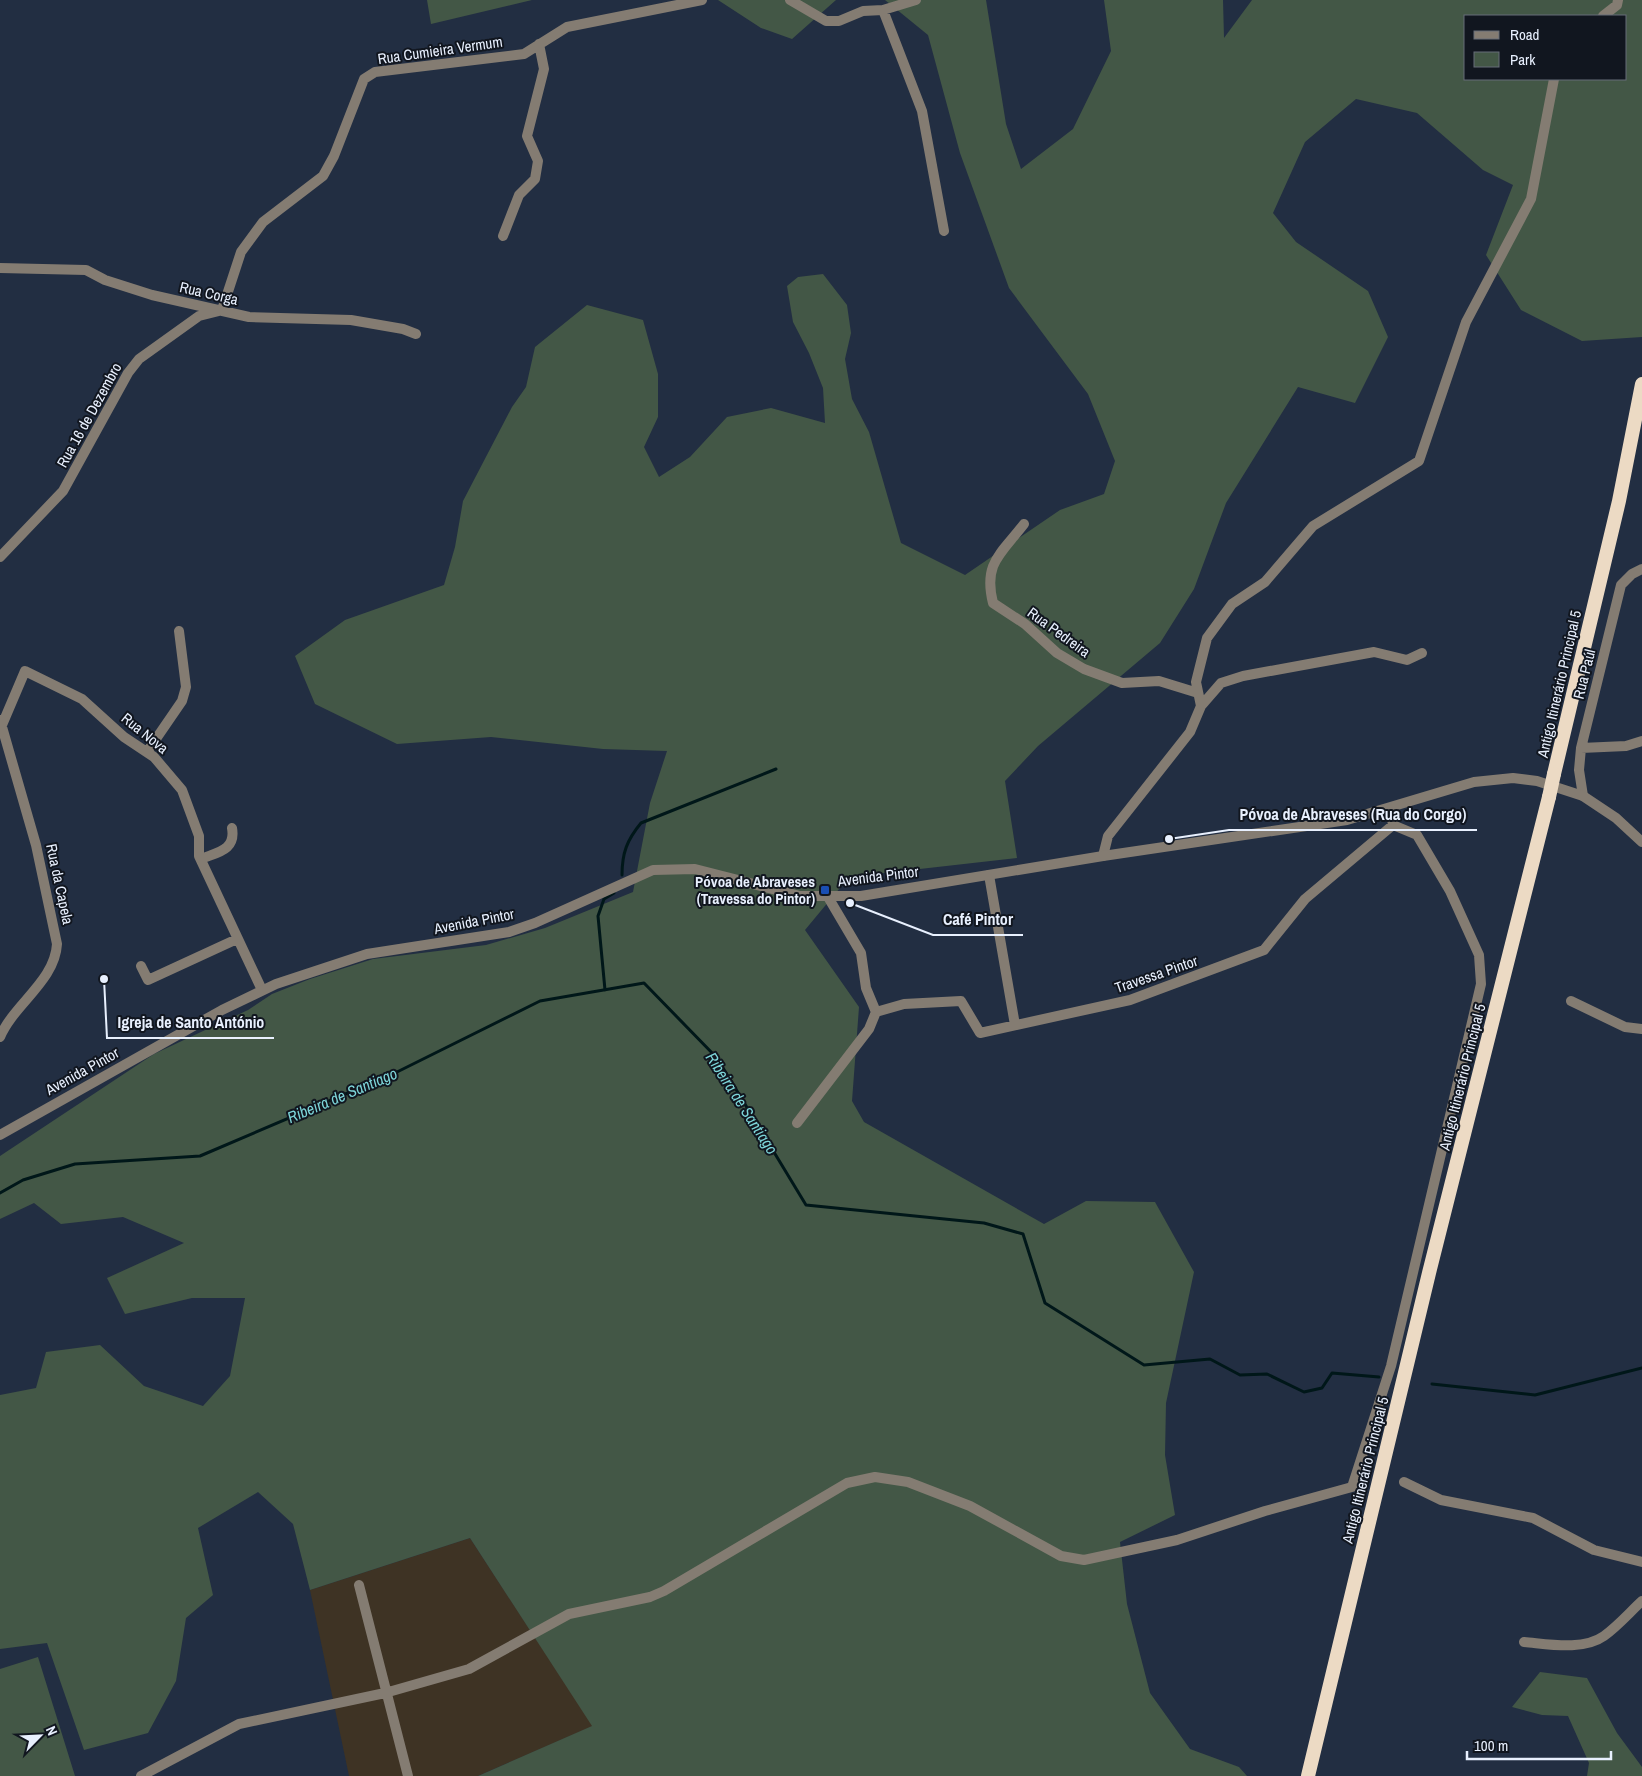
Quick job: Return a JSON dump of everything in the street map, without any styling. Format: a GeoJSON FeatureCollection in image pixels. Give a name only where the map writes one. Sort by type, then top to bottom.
{"type":"FeatureCollection","features":[{"type":"Feature","properties":{"kind":"highway","name":"Antigo Itinerário Principal 5"},"geometry":{"type":"LineString","coordinates":[[1308,1776],[1430,1273],[1549,796],[1619,501],[1642,384]]}},
{"type":"Feature","properties":{"kind":"street","name":"Rua Cumieira Vermum"},"geometry":{"type":"LineString","coordinates":[[222,310],[241,252],[263,222],[323,176],[334,156],[364,79],[375,72],[524,54],[567,27],[702,0]]}},
{"type":"Feature","properties":{"kind":"street"},"geometry":{"type":"LineString","coordinates":[[790,0],[826,22],[838,21],[863,12],[883,10],[916,0]]}},
{"type":"Feature","properties":{"kind":"street"},"geometry":{"type":"LineString","coordinates":[[1604,15],[1617,5],[1618,0]]}},
{"type":"Feature","properties":{"kind":"street"},"geometry":{"type":"LineString","coordinates":[[883,10],[922,111],[944,231]]}},
{"type":"Feature","properties":{"kind":"street"},"geometry":{"type":"LineString","coordinates":[[503,236],[519,195],[534,179],[538,161],[527,136],[544,69],[539,44]]}},
{"type":"Feature","properties":{"kind":"street"},"geometry":{"type":"LineString","coordinates":[[1201,706],[1196,682],[1207,638],[1232,604],[1265,582],[1313,526],[1419,461],[1466,322],[1531,199],[1554,80]]}},
{"type":"Feature","properties":{"kind":"street","name":"Rua Corga"},"geometry":{"type":"LineString","coordinates":[[0,268],[86,270],[105,280],[152,295],[249,317],[351,320],[403,328],[416,334]]}},
{"type":"Feature","properties":{"kind":"street","name":"Rua 16 de Dezembro"},"geometry":{"type":"LineString","coordinates":[[0,557],[63,491],[128,372],[139,359],[199,316],[222,310]]}},
{"type":"Feature","properties":{"kind":"street","name":"Rua Pedreira"},"geometry":{"type":"LineString","coordinates":[[1024,524],[992,565],[988,585],[993,603],[1025,624],[1057,653],[1084,669],[1122,683],[1159,681],[1198,693]]}},
{"type":"Feature","properties":{"kind":"street","name":"Rua Paúl"},"geometry":{"type":"LineString","coordinates":[[1583,796],[1579,770],[1581,748],[1621,585],[1632,574],[1642,569]]}},
{"type":"Feature","properties":{"kind":"street"},"geometry":{"type":"LineString","coordinates":[[147,752],[182,701],[186,687],[179,631]]}},
{"type":"Feature","properties":{"kind":"street"},"geometry":{"type":"LineString","coordinates":[[1103,856],[1108,836],[1190,732],[1201,706],[1222,683],[1244,676],[1374,652],[1407,660],[1422,653]]}},
{"type":"Feature","properties":{"kind":"street","name":"Rua Nova"},"geometry":{"type":"LineString","coordinates":[[0,723],[25,671],[82,699],[124,736],[154,756],[182,790],[199,836],[201,859],[262,990]]}},
{"type":"Feature","properties":{"kind":"street","name":"Rua da Capela"},"geometry":{"type":"LineString","coordinates":[[0,723],[36,845],[57,944],[56,957],[50,968],[7,1021],[0,1036]]}},
{"type":"Feature","properties":{"kind":"street"},"geometry":{"type":"LineString","coordinates":[[1581,748],[1626,746],[1642,741]]}},
{"type":"Feature","properties":{"kind":"street","name":"Avenida Pintor"},"geometry":{"type":"LineString","coordinates":[[0,1134],[222,1010],[262,990],[366,954],[509,932],[535,923],[653,870],[695,869],[736,878],[785,893],[828,898],[861,896],[1103,856],[1347,820],[1474,782],[1513,778],[1537,781],[1583,796],[1616,818],[1642,842]]}},
{"type":"Feature","properties":{"kind":"street"},"geometry":{"type":"LineString","coordinates":[[140,1776],[239,1724],[385,1693],[469,1669],[569,1614],[650,1597],[664,1591],[848,1482],[875,1477],[908,1482],[970,1506],[1061,1556],[1084,1560],[1177,1540],[1265,1511],[1352,1487],[1391,1366],[1481,984],[1479,955],[1450,891],[1416,835],[1393,825],[1390,808]]}},
{"type":"Feature","properties":{"kind":"street","name":"Travessa Pintor"},"geometry":{"type":"LineString","coordinates":[[876,1012],[904,1004],[960,1001],[980,1033],[1130,1000],[1264,950],[1305,899],[1393,825]]}},
{"type":"Feature","properties":{"kind":"street"},"geometry":{"type":"LineString","coordinates":[[201,859],[231,845],[234,839],[232,828]]}},
{"type":"Feature","properties":{"kind":"street"},"geometry":{"type":"LineString","coordinates":[[990,875],[1015,1025]]}},
{"type":"Feature","properties":{"kind":"street"},"geometry":{"type":"LineString","coordinates":[[797,1123],[869,1030],[876,1012],[866,988],[861,953],[828,898]]}},
{"type":"Feature","properties":{"kind":"street"},"geometry":{"type":"LineString","coordinates":[[142,966],[148,980],[237,939]]}},
{"type":"Feature","properties":{"kind":"street"},"geometry":{"type":"LineString","coordinates":[[1571,1000],[1625,1027],[1642,1029]]}},
{"type":"Feature","properties":{"kind":"street"},"geometry":{"type":"LineString","coordinates":[[1404,1482],[1441,1500],[1533,1518],[1594,1550],[1642,1562]]}},
{"type":"Feature","properties":{"kind":"street"},"geometry":{"type":"LineString","coordinates":[[359,1585],[385,1693],[408,1776]]}},
{"type":"Feature","properties":{"kind":"street"},"geometry":{"type":"LineString","coordinates":[[1524,1642],[1564,1645],[1589,1643],[1603,1636],[1642,1601]]}},
{"type":"Feature","properties":{"kind":"shaded area"},"geometry":{"type":"Polygon","coordinates":[[[470,1538],[593,1726],[478,1776],[349,1776],[310,1590],[470,1538]]]}},
{"type":"Feature","properties":{"kind":"green space"},"geometry":{"type":"Polygon","coordinates":[[[427,0],[532,0],[431,24],[427,0]]]}},
{"type":"Feature","properties":{"kind":"green space"},"geometry":{"type":"Polygon","coordinates":[[[718,0],[836,0],[792,39],[761,28],[718,0]]]}},
{"type":"Feature","properties":{"kind":"green space"},"geometry":{"type":"Polygon","coordinates":[[[885,0],[986,0],[1006,124],[1021,169],[1073,129],[1111,51],[1104,0],[1223,0],[1224,38],[1252,0],[1642,0],[1642,337],[1582,341],[1521,310],[1486,255],[1513,185],[1483,170],[1417,113],[1356,99],[1305,142],[1273,213],[1296,242],[1368,291],[1388,337],[1355,403],[1298,387],[1226,503],[1194,589],[1160,643],[1038,746],[1005,781],[1017,858],[849,877],[805,930],[859,1007],[852,1101],[864,1122],[1044,1224],[1086,1201],[1155,1202],[1194,1272],[1166,1403],[1165,1455],[1175,1515],[1120,1542],[1127,1604],[1150,1693],[1190,1749],[1239,1767],[1247,1776],[478,1776],[592,1726],[470,1538],[310,1590],[293,1524],[258,1492],[198,1528],[213,1595],[186,1618],[176,1681],[148,1733],[84,1750],[47,1643],[0,1649],[0,1395],[36,1388],[46,1352],[100,1345],[144,1386],[203,1406],[230,1376],[245,1298],[192,1298],[125,1314],[107,1278],[184,1243],[123,1217],[61,1224],[34,1203],[0,1219],[0,1156],[154,1054],[248,1010],[272,994],[310,979],[373,959],[486,945],[545,928],[633,892],[650,803],[667,751],[603,749],[491,737],[397,744],[315,704],[295,656],[345,620],[444,585],[455,547],[463,501],[512,407],[526,387],[535,347],[587,305],[643,320],[658,374],[658,417],[644,447],[659,477],[690,457],[727,417],[771,408],[825,423],[823,388],[809,353],[793,322],[787,286],[798,277],[823,274],[847,305],[851,333],[845,359],[852,399],[869,432],[901,543],[965,575],[1060,510],[1104,494],[1115,461],[1088,394],[1009,288],[960,153],[928,35],[885,0]]]}},
{"type":"Feature","properties":{"kind":"green space"},"geometry":{"type":"Polygon","coordinates":[[[38,1657],[75,1776],[0,1776],[0,1669],[38,1657]]]}},
{"type":"Feature","properties":{"kind":"green space"},"geometry":{"type":"Polygon","coordinates":[[[1540,1672],[1587,1678],[1617,1733],[1642,1767],[1642,1776],[1587,1776],[1589,1763],[1568,1716],[1542,1715],[1512,1707],[1540,1672]]]}},
{"type":"Feature","properties":{"kind":"waterway"},"geometry":{"type":"LineString","coordinates":[[622,875],[626,847],[641,823],[776,769]]}},
{"type":"Feature","properties":{"kind":"waterway"},"geometry":{"type":"LineString","coordinates":[[605,990],[598,916],[604,899],[614,893]]}},
{"type":"Feature","properties":{"kind":"waterway","name":"Ribeira de Santiago"},"geometry":{"type":"LineString","coordinates":[[0,1193],[23,1180],[75,1164],[200,1156],[397,1072],[540,1001],[644,983],[717,1058],[806,1205],[984,1223],[1023,1234],[1045,1303],[1144,1365],[1210,1359],[1240,1375],[1267,1374],[1304,1392],[1322,1388],[1332,1373],[1379,1377]]}},
{"type":"Feature","properties":{"kind":"waterway","name":"Ribeira de Santiago"},"geometry":{"type":"LineString","coordinates":[[1432,1384],[1535,1395],[1642,1368]]}},
{"type":"Feature","properties":{"kind":"place","name":"Póvoa de Abraveses (Rua do Corgo)"},"geometry":{"type":"Point","coordinates":[1169,839]}},
{"type":"Feature","properties":{"kind":"place","name":"Póvoa de Abraveses (Travessa do Pintor)"},"geometry":{"type":"Point","coordinates":[825,890]}},
{"type":"Feature","properties":{"kind":"place","name":"Café Pintor"},"geometry":{"type":"Point","coordinates":[850,903]}},
{"type":"Feature","properties":{"kind":"place","name":"Igreja de Santo António"},"geometry":{"type":"Point","coordinates":[104,979]}}]}
